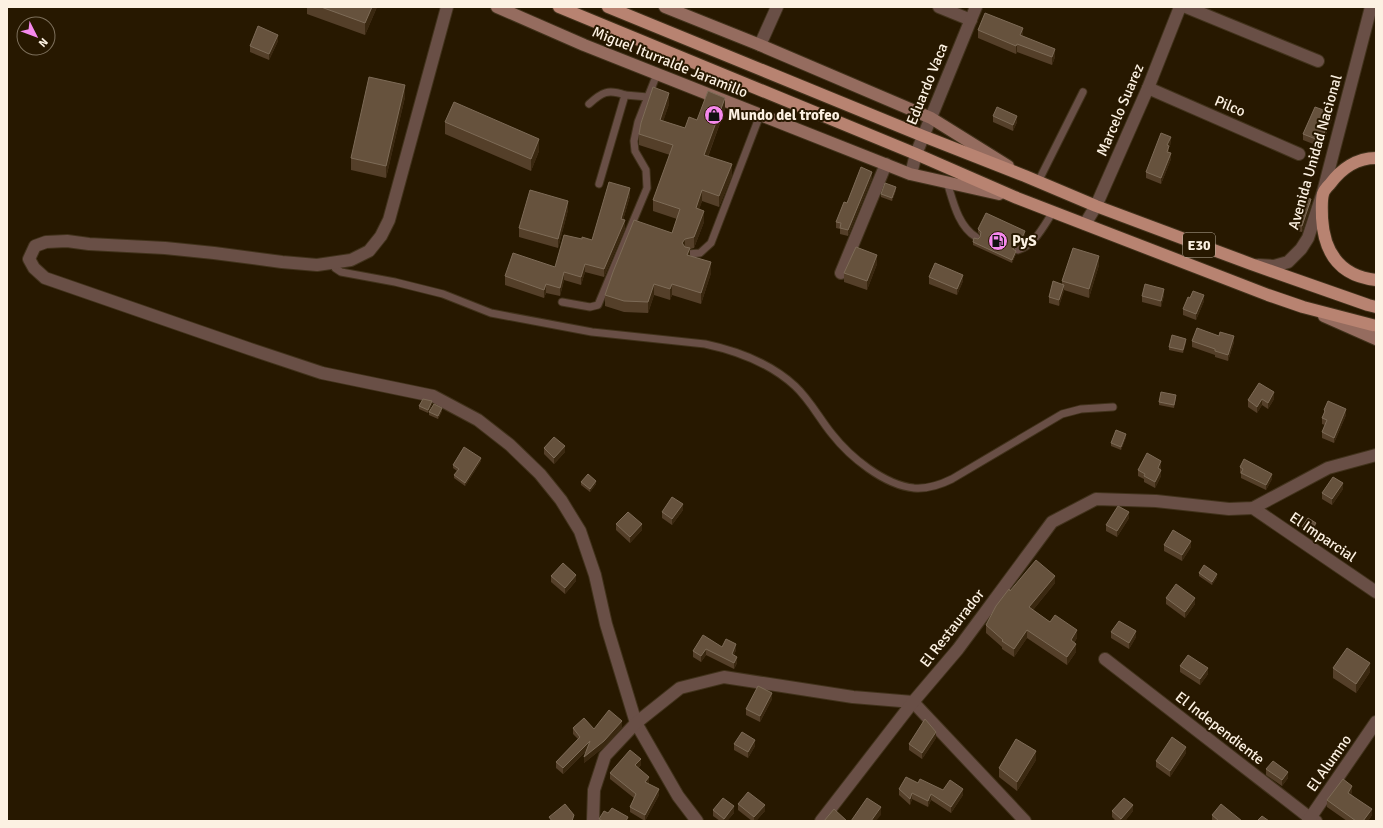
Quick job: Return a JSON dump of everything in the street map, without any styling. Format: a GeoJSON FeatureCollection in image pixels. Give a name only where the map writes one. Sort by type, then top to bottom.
{"type":"FeatureCollection","features":[{"type":"Feature","properties":{"kind":"main road","name":"Miguel Iturralde Jaramillo"},"geometry":{"type":"LineString","coordinates":[[497,7],[584,45],[912,174],[1016,198]]}},
{"type":"Feature","properties":{"kind":"main road","name":"Miguel Iturralde Jaramillo"},"geometry":{"type":"LineString","coordinates":[[559,7],[916,154],[1016,198],[1303,307],[1376,326]]}},
{"type":"Feature","properties":{"kind":"main road","name":"Miguel Iturralde Jaramillo"},"geometry":{"type":"LineString","coordinates":[[608,7],[1096,206],[1251,264],[1368,306],[1376,307]]}},
{"type":"Feature","properties":{"kind":"main road","name":"Miguel Iturralde Jaramillo"},"geometry":{"type":"LineString","coordinates":[[665,7],[760,45],[930,118],[1024,176]]}},
{"type":"Feature","properties":{"kind":"main road"},"geometry":{"type":"LineString","coordinates":[[1376,158],[1370,158],[1348,166],[1334,177],[1323,192],[1322,223],[1328,249],[1342,267],[1354,275],[1366,279],[1376,280]]}},
{"type":"Feature","properties":{"kind":"main road"},"geometry":{"type":"LineString","coordinates":[[1303,307],[1376,339]]}},
{"type":"Feature","properties":{"kind":"street"},"geometry":{"type":"LineString","coordinates":[[447,7],[389,220],[381,236],[369,251],[351,260],[317,265],[165,248],[89,244],[67,241],[46,242],[35,246],[29,259],[34,268],[45,278],[250,349],[322,372],[433,396],[478,420],[510,445],[540,474],[561,500],[580,531],[595,574],[606,624],[636,723],[678,796],[697,821]]}},
{"type":"Feature","properties":{"kind":"street"},"geometry":{"type":"LineString","coordinates":[[760,45],[777,7]]}},
{"type":"Feature","properties":{"kind":"street"},"geometry":{"type":"LineString","coordinates":[[939,7],[971,20]]}},
{"type":"Feature","properties":{"kind":"street","name":"Eduardo Vaca"},"geometry":{"type":"LineString","coordinates":[[912,174],[916,154],[976,7]]}},
{"type":"Feature","properties":{"kind":"street","name":"Marcelo Suarez"},"geometry":{"type":"LineString","coordinates":[[1085,224],[1096,206],[1148,88],[1180,7]]}},
{"type":"Feature","properties":{"kind":"street"},"geometry":{"type":"LineString","coordinates":[[1186,7],[1318,61]]}},
{"type":"Feature","properties":{"kind":"street","name":"Avenida Unidad Nacional"},"geometry":{"type":"LineString","coordinates":[[1251,264],[1274,266],[1288,262],[1302,249],[1308,238],[1323,192],[1371,7]]}},
{"type":"Feature","properties":{"kind":"street","name":"Pilco"},"geometry":{"type":"LineString","coordinates":[[1148,88],[1299,154]]}},
{"type":"Feature","properties":{"kind":"street"},"geometry":{"type":"LineString","coordinates":[[841,273],[886,164]]}},
{"type":"Feature","properties":{"kind":"street","name":"El Restaurador"},"geometry":{"type":"LineString","coordinates":[[821,821],[913,702],[958,649],[1052,522],[1096,499],[1156,501],[1229,510],[1253,508],[1328,468],[1376,455]]}},
{"type":"Feature","properties":{"kind":"street","name":"El Imparcial"},"geometry":{"type":"LineString","coordinates":[[1253,508],[1376,592]]}},
{"type":"Feature","properties":{"kind":"street","name":"El Independiente"},"geometry":{"type":"LineString","coordinates":[[1105,659],[1311,820]]}},
{"type":"Feature","properties":{"kind":"street"},"geometry":{"type":"LineString","coordinates":[[593,821],[594,790],[605,756],[636,723],[680,688],[724,677],[853,697],[913,702],[1025,821]]}},
{"type":"Feature","properties":{"kind":"street","name":"El Alumno"},"geometry":{"type":"LineString","coordinates":[[1311,820],[1376,722]]}},
{"type":"Feature","properties":{"kind":"lane"},"geometry":{"type":"LineString","coordinates":[[562,302],[590,307],[598,305],[647,188],[646,170],[635,151],[634,141],[638,122],[657,74]]}},
{"type":"Feature","properties":{"kind":"lane"},"geometry":{"type":"LineString","coordinates":[[589,104],[600,94],[609,92],[648,97]]}},
{"type":"Feature","properties":{"kind":"lane"},"geometry":{"type":"LineString","coordinates":[[1038,182],[1083,92]]}},
{"type":"Feature","properties":{"kind":"lane"},"geometry":{"type":"LineString","coordinates":[[599,184],[626,95]]}},
{"type":"Feature","properties":{"kind":"lane"},"geometry":{"type":"LineString","coordinates":[[687,254],[700,253],[711,243],[760,114]]}},
{"type":"Feature","properties":{"kind":"lane"},"geometry":{"type":"LineString","coordinates":[[947,182],[963,224],[969,233],[976,237]]}},
{"type":"Feature","properties":{"kind":"lane"},"geometry":{"type":"LineString","coordinates":[[1018,250],[1030,244],[1053,212]]}},
{"type":"Feature","properties":{"kind":"lane"},"geometry":{"type":"LineString","coordinates":[[334,262],[335,268],[340,272],[395,282],[443,294],[491,312],[592,332],[705,344],[720,347],[747,356],[772,369],[795,386],[815,409],[833,436],[855,458],[882,477],[896,484],[905,486],[918,488],[927,487],[952,480],[1062,414],[1081,409],[1113,407]]}},
{"type":"Feature","properties":{"kind":"building"},"geometry":{"type":"Polygon","coordinates":[[[321,7],[372,7],[365,23],[321,7]]]}},
{"type":"Feature","properties":{"kind":"building"},"geometry":{"type":"Polygon","coordinates":[[[985,13],[1023,28],[1020,35],[1055,49],[1052,57],[1017,44],[1016,46],[978,30],[985,13]]]}},
{"type":"Feature","properties":{"kind":"building"},"geometry":{"type":"Polygon","coordinates":[[[258,26],[278,35],[269,54],[250,46],[258,26]]]}},
{"type":"Feature","properties":{"kind":"building"},"geometry":{"type":"Polygon","coordinates":[[[369,77],[405,85],[386,166],[351,158],[369,77]]]}},
{"type":"Feature","properties":{"kind":"building"},"geometry":{"type":"Polygon","coordinates":[[[653,87],[669,93],[660,120],[685,128],[689,117],[697,120],[708,91],[725,98],[704,155],[732,164],[719,196],[702,190],[696,208],[704,211],[694,237],[685,239],[682,243],[685,247],[690,248],[687,255],[711,262],[701,293],[672,284],[670,289],[654,284],[648,302],[624,301],[605,295],[634,220],[672,233],[680,209],[653,200],[673,145],[639,134],[641,123],[653,87]]]}},
{"type":"Feature","properties":{"kind":"building"},"geometry":{"type":"Polygon","coordinates":[[[454,102],[539,139],[531,159],[445,122],[454,102]]]}},
{"type":"Feature","properties":{"kind":"building"},"geometry":{"type":"Polygon","coordinates":[[[997,107],[1017,116],[1013,125],[993,116],[997,107]]]}},
{"type":"Feature","properties":{"kind":"building"},"geometry":{"type":"Polygon","coordinates":[[[1315,107],[1332,113],[1321,141],[1303,134],[1315,107]]]}},
{"type":"Feature","properties":{"kind":"building"},"geometry":{"type":"Polygon","coordinates":[[[1161,133],[1171,137],[1167,145],[1169,146],[1167,152],[1171,153],[1161,178],[1146,172],[1161,133]]]}},
{"type":"Feature","properties":{"kind":"building"},"geometry":{"type":"Polygon","coordinates":[[[861,167],[872,172],[848,230],[840,228],[841,223],[836,222],[844,202],[847,203],[861,167]]]}},
{"type":"Feature","properties":{"kind":"building"},"geometry":{"type":"Polygon","coordinates":[[[609,182],[630,188],[621,219],[625,220],[604,269],[585,264],[581,277],[564,272],[560,288],[546,284],[544,290],[505,276],[513,253],[555,267],[564,235],[592,240],[609,182]]]}},
{"type":"Feature","properties":{"kind":"building"},"geometry":{"type":"Polygon","coordinates":[[[885,183],[896,187],[892,198],[881,194],[885,183]]]}},
{"type":"Feature","properties":{"kind":"building"},"geometry":{"type":"Polygon","coordinates":[[[530,190],[568,201],[558,239],[519,228],[530,190]]]}},
{"type":"Feature","properties":{"kind":"building"},"geometry":{"type":"Polygon","coordinates":[[[1305,198],[1311,199],[1302,226],[1297,225],[1305,198]]]}},
{"type":"Feature","properties":{"kind":"building","name":"PyS"},"geometry":{"type":"Polygon","coordinates":[[[986,213],[1025,231],[1021,240],[1014,244],[1013,249],[1016,251],[1012,260],[973,242],[974,238],[978,239],[980,237],[981,232],[978,229],[986,213]]]}},
{"type":"Feature","properties":{"kind":"building"},"geometry":{"type":"Polygon","coordinates":[[[856,247],[877,255],[867,281],[844,273],[856,247]]]}},
{"type":"Feature","properties":{"kind":"building"},"geometry":{"type":"Polygon","coordinates":[[[1073,248],[1099,256],[1089,289],[1062,281],[1073,248]]]}},
{"type":"Feature","properties":{"kind":"building"},"geometry":{"type":"Polygon","coordinates":[[[935,263],[963,275],[957,289],[929,277],[935,263]]]}},
{"type":"Feature","properties":{"kind":"building"},"geometry":{"type":"Polygon","coordinates":[[[1053,281],[1064,285],[1059,300],[1049,297],[1053,281]]]}},
{"type":"Feature","properties":{"kind":"building"},"geometry":{"type":"Polygon","coordinates":[[[1145,284],[1164,289],[1161,301],[1142,296],[1145,284]]]}},
{"type":"Feature","properties":{"kind":"building"},"geometry":{"type":"Polygon","coordinates":[[[1193,291],[1204,295],[1196,314],[1183,309],[1188,297],[1190,298],[1193,291]]]}},
{"type":"Feature","properties":{"kind":"building"},"geometry":{"type":"Polygon","coordinates":[[[1197,328],[1219,336],[1220,332],[1234,336],[1228,355],[1192,341],[1197,328]]]}},
{"type":"Feature","properties":{"kind":"building"},"geometry":{"type":"Polygon","coordinates":[[[1172,335],[1186,339],[1183,350],[1169,347],[1172,335]]]}},
{"type":"Feature","properties":{"kind":"building"},"geometry":{"type":"Polygon","coordinates":[[[1259,383],[1274,392],[1268,403],[1262,399],[1257,407],[1248,400],[1259,383]]]}},
{"type":"Feature","properties":{"kind":"building"},"geometry":{"type":"Polygon","coordinates":[[[1161,392],[1176,395],[1174,405],[1159,402],[1161,392]]]}},
{"type":"Feature","properties":{"kind":"building"},"geometry":{"type":"Polygon","coordinates":[[[423,399],[432,401],[428,410],[419,406],[423,399]]]}},
{"type":"Feature","properties":{"kind":"building"},"geometry":{"type":"Polygon","coordinates":[[[1328,401],[1346,409],[1334,438],[1322,432],[1327,420],[1322,418],[1328,401]]]}},
{"type":"Feature","properties":{"kind":"building"},"geometry":{"type":"Polygon","coordinates":[[[434,404],[442,408],[438,416],[429,412],[434,404]]]}},
{"type":"Feature","properties":{"kind":"building"},"geometry":{"type":"Polygon","coordinates":[[[1116,430],[1126,434],[1121,447],[1111,443],[1116,430]]]}},
{"type":"Feature","properties":{"kind":"building"},"geometry":{"type":"Polygon","coordinates":[[[554,437],[565,446],[554,458],[544,448],[554,437]]]}},
{"type":"Feature","properties":{"kind":"building"},"geometry":{"type":"Polygon","coordinates":[[[464,447],[481,458],[465,483],[454,475],[459,469],[453,465],[464,447]]]}},
{"type":"Feature","properties":{"kind":"building"},"geometry":{"type":"Polygon","coordinates":[[[1147,453],[1161,461],[1158,468],[1161,470],[1155,482],[1144,476],[1145,474],[1138,470],[1147,453]]]}},
{"type":"Feature","properties":{"kind":"building"},"geometry":{"type":"Polygon","coordinates":[[[1244,459],[1272,474],[1266,485],[1241,473],[1243,469],[1240,467],[1244,459]]]}},
{"type":"Feature","properties":{"kind":"building"},"geometry":{"type":"Polygon","coordinates":[[[588,474],[596,481],[590,489],[581,482],[588,474]]]}},
{"type":"Feature","properties":{"kind":"building"},"geometry":{"type":"Polygon","coordinates":[[[1333,477],[1343,483],[1332,499],[1322,493],[1333,477]]]}},
{"type":"Feature","properties":{"kind":"building"},"geometry":{"type":"Polygon","coordinates":[[[672,497],[683,504],[672,519],[662,512],[672,497]]]}},
{"type":"Feature","properties":{"kind":"building"},"geometry":{"type":"Polygon","coordinates":[[[1118,506],[1129,512],[1117,531],[1106,525],[1118,506]]]}},
{"type":"Feature","properties":{"kind":"building"},"geometry":{"type":"Polygon","coordinates":[[[628,512],[642,524],[630,537],[616,524],[628,512]]]}},
{"type":"Feature","properties":{"kind":"building"},"geometry":{"type":"Polygon","coordinates":[[[1308,518],[1316,523],[1310,532],[1302,527],[1308,518]]]}},
{"type":"Feature","properties":{"kind":"building"},"geometry":{"type":"Polygon","coordinates":[[[1173,530],[1191,541],[1182,555],[1164,545],[1173,530]]]}},
{"type":"Feature","properties":{"kind":"building"},"geometry":{"type":"Polygon","coordinates":[[[1036,560],[1055,576],[1029,607],[1050,622],[1055,615],[1077,630],[1071,640],[1076,644],[1067,657],[1027,630],[1014,649],[1002,641],[1003,640],[986,625],[996,606],[1009,589],[1010,591],[1036,560]]]}},
{"type":"Feature","properties":{"kind":"building"},"geometry":{"type":"Polygon","coordinates":[[[563,563],[576,575],[565,588],[551,576],[563,563]]]}},
{"type":"Feature","properties":{"kind":"building"},"geometry":{"type":"Polygon","coordinates":[[[1204,565],[1217,574],[1212,582],[1199,573],[1204,565]]]}},
{"type":"Feature","properties":{"kind":"building"},"geometry":{"type":"Polygon","coordinates":[[[1176,584],[1195,598],[1185,612],[1166,598],[1176,584]]]}},
{"type":"Feature","properties":{"kind":"building"},"geometry":{"type":"Polygon","coordinates":[[[1119,621],[1136,631],[1129,643],[1111,632],[1119,621]]]}},
{"type":"Feature","properties":{"kind":"building"},"geometry":{"type":"Polygon","coordinates":[[[703,635],[722,647],[726,639],[736,644],[732,654],[737,657],[734,663],[706,649],[701,656],[693,651],[703,635]]]}},
{"type":"Feature","properties":{"kind":"building"},"geometry":{"type":"Polygon","coordinates":[[[1347,648],[1370,663],[1356,684],[1333,668],[1347,648]]]}},
{"type":"Feature","properties":{"kind":"building"},"geometry":{"type":"Polygon","coordinates":[[[1188,655],[1208,668],[1200,679],[1180,666],[1188,655]]]}},
{"type":"Feature","properties":{"kind":"building"},"geometry":{"type":"Polygon","coordinates":[[[758,686],[772,693],[760,716],[746,709],[758,686]]]}},
{"type":"Feature","properties":{"kind":"building"},"geometry":{"type":"Polygon","coordinates":[[[609,710],[622,721],[604,741],[584,757],[590,741],[563,768],[556,762],[580,737],[573,728],[584,718],[594,729],[609,710]]]}},
{"type":"Feature","properties":{"kind":"building"},"geometry":{"type":"Polygon","coordinates":[[[925,719],[936,732],[922,753],[909,744],[925,719]]]}},
{"type":"Feature","properties":{"kind":"building"},"geometry":{"type":"Polygon","coordinates":[[[742,732],[755,740],[748,752],[734,744],[742,732]]]}},
{"type":"Feature","properties":{"kind":"building"},"geometry":{"type":"Polygon","coordinates":[[[1172,737],[1186,747],[1170,771],[1156,761],[1172,737]]]}},
{"type":"Feature","properties":{"kind":"building"},"geometry":{"type":"Polygon","coordinates":[[[1016,739],[1036,751],[1017,782],[999,768],[1016,739]]]}},
{"type":"Feature","properties":{"kind":"building"},"geometry":{"type":"Polygon","coordinates":[[[630,750],[641,759],[635,765],[649,777],[645,782],[659,789],[645,815],[630,807],[636,794],[610,773],[630,750]]]}},
{"type":"Feature","properties":{"kind":"building"},"geometry":{"type":"Polygon","coordinates":[[[1273,761],[1288,772],[1282,780],[1266,769],[1273,761]]]}},
{"type":"Feature","properties":{"kind":"building"},"geometry":{"type":"Polygon","coordinates":[[[906,777],[918,783],[920,779],[943,790],[950,780],[963,789],[951,807],[931,794],[928,801],[912,793],[910,799],[899,789],[906,777]]]}},
{"type":"Feature","properties":{"kind":"building"},"geometry":{"type":"Polygon","coordinates":[[[1343,779],[1352,786],[1348,793],[1372,809],[1363,821],[1356,821],[1327,800],[1343,779]]]}},
{"type":"Feature","properties":{"kind":"building"},"geometry":{"type":"Polygon","coordinates":[[[748,792],[765,805],[754,817],[738,804],[748,792]]]}},
{"type":"Feature","properties":{"kind":"building"},"geometry":{"type":"Polygon","coordinates":[[[723,798],[734,806],[724,819],[713,810],[723,798]]]}},
{"type":"Feature","properties":{"kind":"building"},"geometry":{"type":"Polygon","coordinates":[[[867,798],[881,807],[871,821],[851,821],[867,798]]]}},
{"type":"Feature","properties":{"kind":"building"},"geometry":{"type":"Polygon","coordinates":[[[1124,798],[1133,805],[1121,819],[1112,811],[1124,798]]]}},
{"type":"Feature","properties":{"kind":"building"},"geometry":{"type":"Polygon","coordinates":[[[565,804],[574,815],[572,821],[552,821],[549,817],[565,804]]]}},
{"type":"Feature","properties":{"kind":"building"},"geometry":{"type":"Polygon","coordinates":[[[1221,804],[1242,821],[1219,821],[1212,815],[1221,804]]]}},
{"type":"Feature","properties":{"kind":"building"},"geometry":{"type":"Polygon","coordinates":[[[612,808],[628,817],[626,821],[603,821],[599,819],[604,811],[608,813],[612,808]]]}},
{"type":"Feature","properties":{"kind":"building"},"geometry":{"type":"Polygon","coordinates":[[[834,809],[847,821],[824,821],[834,809]]]}},
{"type":"Feature","properties":{"kind":"building"},"geometry":{"type":"Polygon","coordinates":[[[1262,816],[1269,821],[1257,821],[1262,816]]]}},
{"type":"Feature","properties":{"kind":"place","name":"Mundo del trofeo"},"geometry":{"type":"Point","coordinates":[714,115]}},
{"type":"Feature","properties":{"kind":"place","name":"PyS"},"geometry":{"type":"Point","coordinates":[998,241]}}]}
